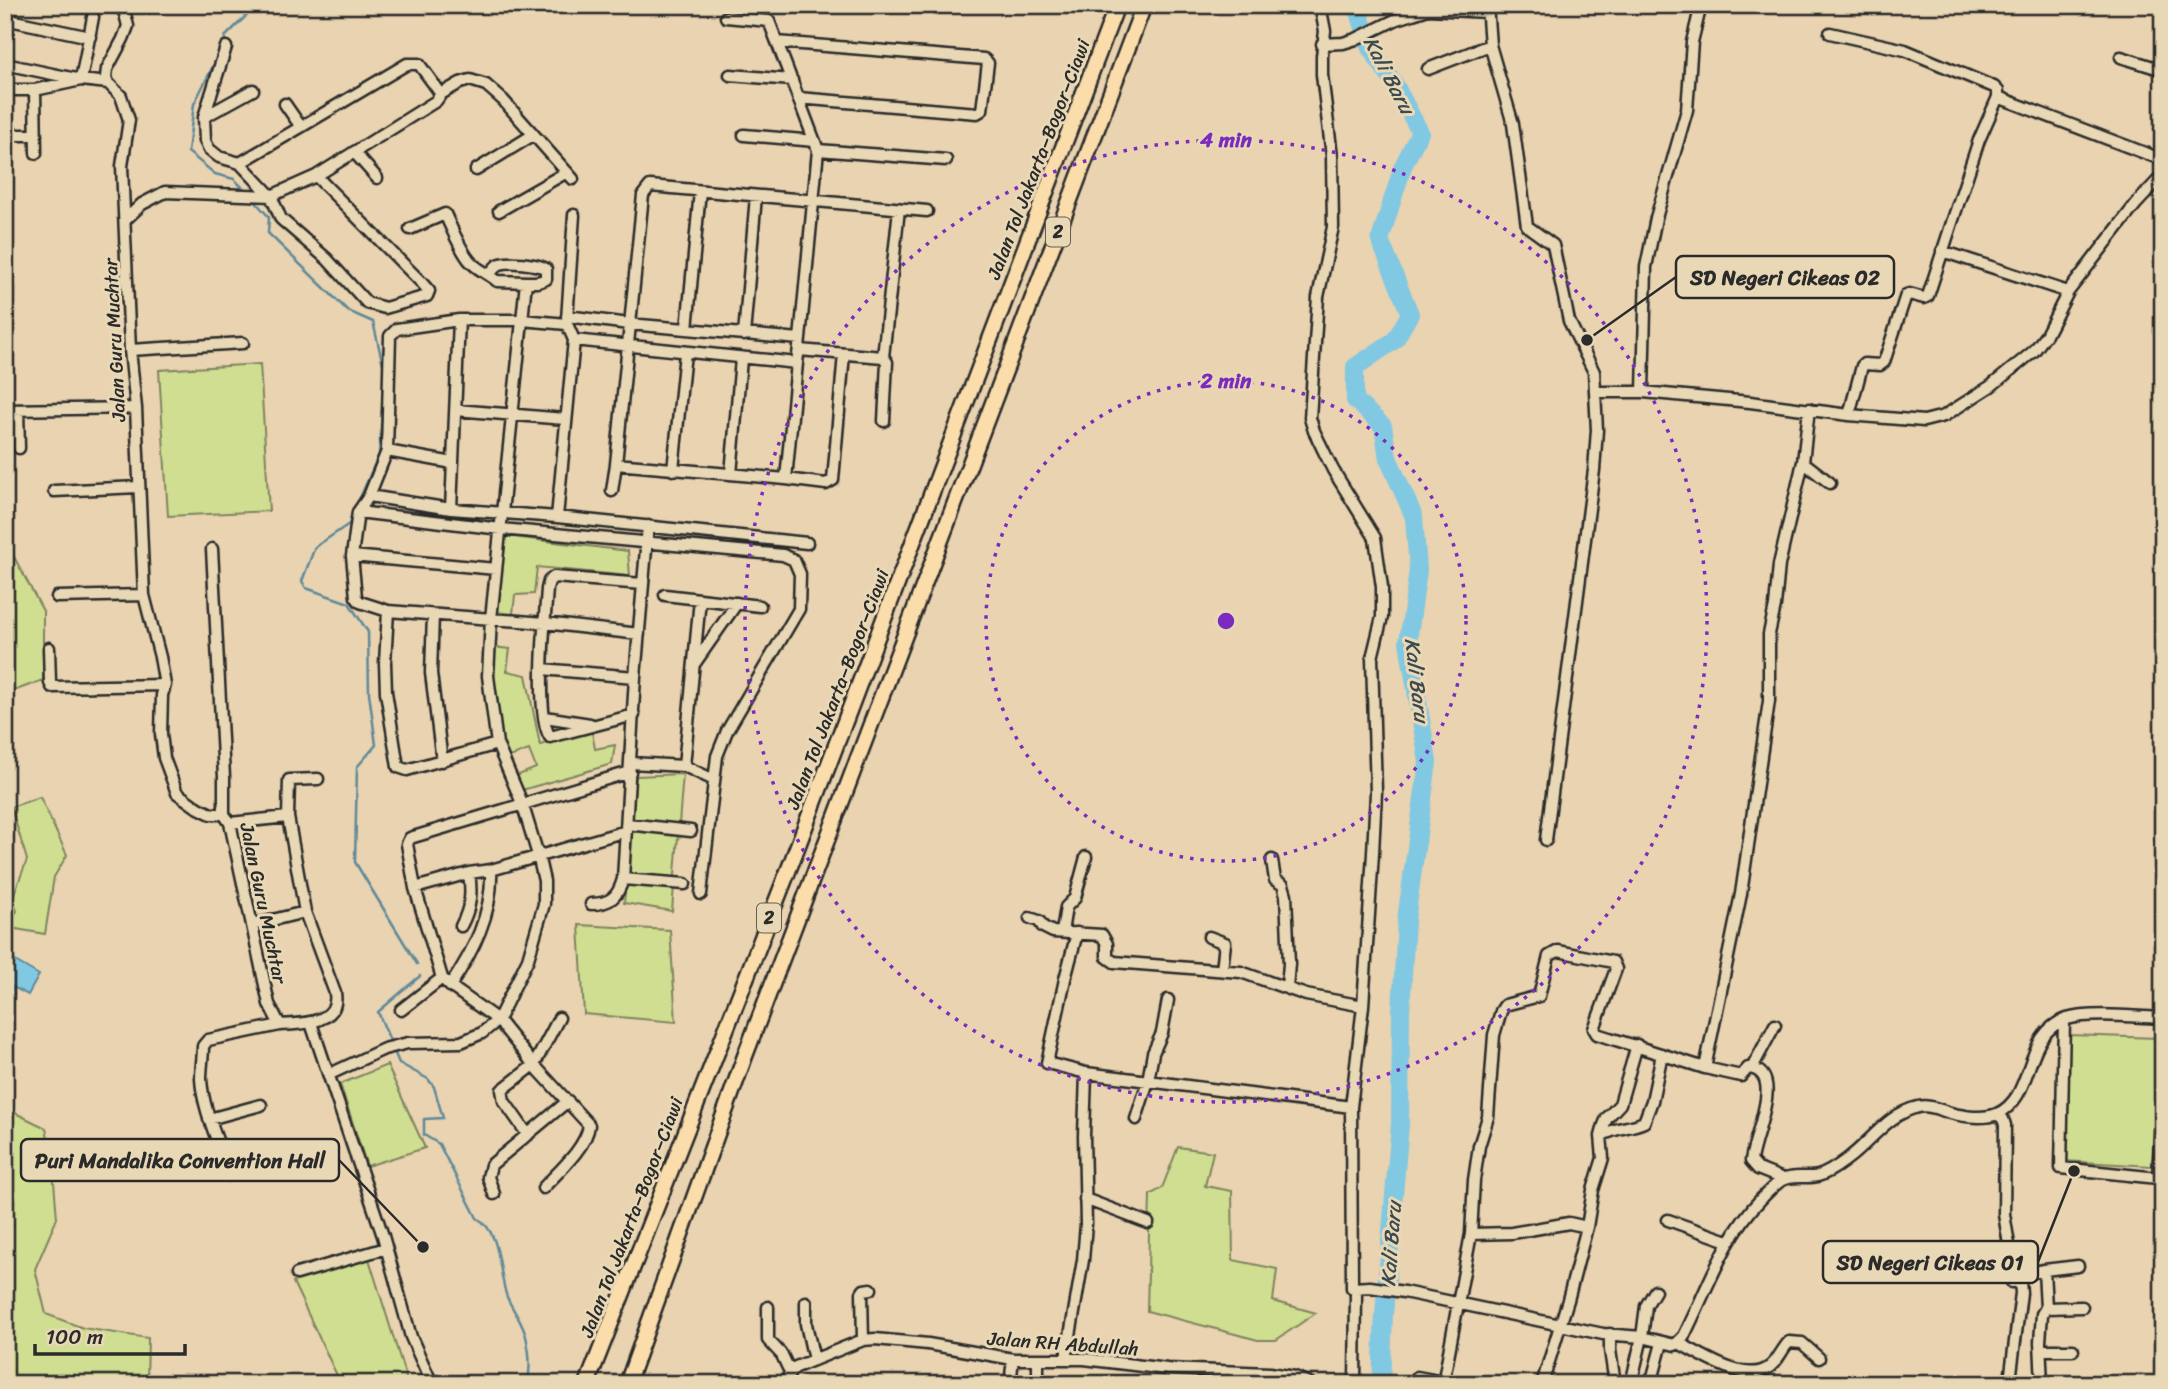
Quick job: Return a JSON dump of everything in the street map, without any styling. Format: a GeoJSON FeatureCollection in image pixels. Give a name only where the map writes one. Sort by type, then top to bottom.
{"type":"FeatureCollection","features":[{"type":"Feature","properties":{"kind":"highway","name":"Jalan Tol Jakarta–Bogor–Ciawi"},"geometry":{"type":"LineString","coordinates":[[587,1384],[792,861],[1117,5]]}},
{"type":"Feature","properties":{"kind":"highway","name":"2"},"geometry":{"type":"LineString","coordinates":[[627,1384],[745,1056],[1144,5]]}},
{"type":"Feature","properties":{"kind":"highway"},"geometry":{"type":"LineString","coordinates":[[948,451],[973,459]]}},
{"type":"Feature","properties":{"kind":"street"},"geometry":{"type":"LineString","coordinates":[[5,64],[108,83],[107,69],[128,26],[120,5]]}},
{"type":"Feature","properties":{"kind":"street"},"geometry":{"type":"LineString","coordinates":[[1320,5],[1325,31],[1322,44],[1322,75],[1332,156],[1333,227],[1318,297],[1310,418],[1333,470],[1375,538],[1382,587],[1382,617],[1372,658],[1376,792],[1363,1006],[1352,1107],[1355,1384]]}},
{"type":"Feature","properties":{"kind":"street"},"geometry":{"type":"LineString","coordinates":[[1643,392],[1646,267],[1656,218],[1687,110],[1692,42],[1700,5]]}},
{"type":"Feature","properties":{"kind":"street"},"geometry":{"type":"LineString","coordinates":[[1322,44],[1356,39],[1397,19],[1428,9],[1487,9],[1490,45],[1513,124],[1527,226],[1553,245],[1569,321],[1594,372],[1597,430],[1594,470],[1546,840]]}},
{"type":"Feature","properties":{"kind":"street"},"geometry":{"type":"LineString","coordinates":[[81,80],[93,17]]}},
{"type":"Feature","properties":{"kind":"street"},"geometry":{"type":"LineString","coordinates":[[726,17],[769,21],[816,146],[786,479]]}},
{"type":"Feature","properties":{"kind":"street"},"geometry":{"type":"LineString","coordinates":[[5,19],[90,37]]}},
{"type":"Feature","properties":{"kind":"street"},"geometry":{"type":"LineString","coordinates":[[1830,33],[1905,50],[1998,91],[1926,298],[1909,294],[1905,298],[1883,364],[1862,366],[1849,415]]}},
{"type":"Feature","properties":{"kind":"street"},"geometry":{"type":"LineString","coordinates":[[777,41],[984,59],[988,63],[982,110],[978,113],[798,98]]}},
{"type":"Feature","properties":{"kind":"street"},"geometry":{"type":"LineString","coordinates":[[1428,69],[1490,45]]}},
{"type":"Feature","properties":{"kind":"street"},"geometry":{"type":"LineString","coordinates":[[226,47],[204,117],[205,141],[209,149],[219,157],[240,163],[271,196],[281,219],[327,259],[367,303],[385,308],[427,296],[429,291],[421,282],[316,176]]}},
{"type":"Feature","properties":{"kind":"street"},"geometry":{"type":"LineString","coordinates":[[2121,57],[2163,70]]}},
{"type":"Feature","properties":{"kind":"street"},"geometry":{"type":"LineString","coordinates":[[240,163],[411,63],[419,64],[441,94]]}},
{"type":"Feature","properties":{"kind":"street"},"geometry":{"type":"LineString","coordinates":[[730,75],[792,80]]}},
{"type":"Feature","properties":{"kind":"street"},"geometry":{"type":"LineString","coordinates":[[125,220],[142,204],[165,192],[271,196],[316,176],[436,101],[441,94],[470,79],[481,82],[503,100],[570,175],[499,211]]}},
{"type":"Feature","properties":{"kind":"street"},"geometry":{"type":"LineString","coordinates":[[5,90],[36,90],[81,80]]}},
{"type":"Feature","properties":{"kind":"street","name":"Jalan Guru Muchtar"},"geometry":{"type":"LineString","coordinates":[[108,83],[121,96],[129,120],[122,166],[130,350],[136,408],[144,595],[165,685],[162,695],[161,734],[164,758],[177,793],[195,806],[227,818],[269,1004],[280,1026]]}},
{"type":"Feature","properties":{"kind":"street"},"geometry":{"type":"LineString","coordinates":[[36,90],[36,153]]}},
{"type":"Feature","properties":{"kind":"street"},"geometry":{"type":"LineString","coordinates":[[204,117],[253,90]]}},
{"type":"Feature","properties":{"kind":"street"},"geometry":{"type":"LineString","coordinates":[[1998,97],[2163,160]]}},
{"type":"Feature","properties":{"kind":"street"},"geometry":{"type":"LineString","coordinates":[[285,104],[301,127]]}},
{"type":"Feature","properties":{"kind":"street"},"geometry":{"type":"LineString","coordinates":[[5,135],[36,135]]}},
{"type":"Feature","properties":{"kind":"street"},"geometry":{"type":"LineString","coordinates":[[476,170],[533,135]]}},
{"type":"Feature","properties":{"kind":"street"},"geometry":{"type":"LineString","coordinates":[[744,135],[946,160]]}},
{"type":"Feature","properties":{"kind":"street"},"geometry":{"type":"LineString","coordinates":[[354,152],[377,178]]}},
{"type":"Feature","properties":{"kind":"street"},"geometry":{"type":"LineString","coordinates":[[1596,391],[1643,392],[1924,421],[1944,416],[1991,386],[2034,351],[2046,335],[2067,292],[2136,204],[2163,175]]}},
{"type":"Feature","properties":{"kind":"street"},"geometry":{"type":"LineString","coordinates":[[612,491],[643,195],[650,186],[927,211]]}},
{"type":"Feature","properties":{"kind":"street"},"geometry":{"type":"LineString","coordinates":[[687,328],[700,191]]}},
{"type":"Feature","properties":{"kind":"street"},"geometry":{"type":"LineString","coordinates":[[744,335],[756,196]]}},
{"type":"Feature","properties":{"kind":"street"},"geometry":{"type":"LineString","coordinates":[[884,421],[887,362],[883,357],[898,209]]}},
{"type":"Feature","properties":{"kind":"street"},"geometry":{"type":"LineString","coordinates":[[410,229],[444,214],[469,260],[497,281],[538,282],[545,279],[546,269],[541,265],[502,263],[490,274]]}},
{"type":"Feature","properties":{"kind":"street"},"geometry":{"type":"LineString","coordinates":[[556,517],[574,340],[567,320],[574,215]]}},
{"type":"Feature","properties":{"kind":"street"},"geometry":{"type":"LineString","coordinates":[[1942,251],[2067,292]]}},
{"type":"Feature","properties":{"kind":"street"},"geometry":{"type":"LineString","coordinates":[[330,1074],[384,1049],[408,1043],[461,1042],[482,1033],[498,1020],[528,958],[543,913],[545,889],[538,855],[522,803],[497,744],[488,676],[491,619],[526,282]]}},
{"type":"Feature","properties":{"kind":"street"},"geometry":{"type":"LineString","coordinates":[[639,634],[545,623],[388,611],[360,602],[355,597],[352,556],[358,512],[369,496],[387,451],[390,336],[393,332],[397,329],[459,320],[567,320],[687,328],[744,335],[844,354],[883,357]]}},
{"type":"Feature","properties":{"kind":"street"},"geometry":{"type":"LineString","coordinates":[[451,509],[459,320]]}},
{"type":"Feature","properties":{"kind":"street"},"geometry":{"type":"LineString","coordinates":[[574,340],[796,363]]}},
{"type":"Feature","properties":{"kind":"street"},"geometry":{"type":"LineString","coordinates":[[130,350],[243,343]]}},
{"type":"Feature","properties":{"kind":"street"},"geometry":{"type":"LineString","coordinates":[[673,470],[685,353]]}},
{"type":"Feature","properties":{"kind":"street"},"geometry":{"type":"LineString","coordinates":[[616,464],[826,484],[833,480],[844,354]]}},
{"type":"Feature","properties":{"kind":"street"},"geometry":{"type":"LineString","coordinates":[[731,474],[741,359]]}},
{"type":"Feature","properties":{"kind":"street"},"geometry":{"type":"LineString","coordinates":[[5,410],[136,408]]}},
{"type":"Feature","properties":{"kind":"street"},"geometry":{"type":"LineString","coordinates":[[1704,1068],[1741,894],[1769,701],[1769,634],[1779,565],[1803,462],[1809,409]]}},
{"type":"Feature","properties":{"kind":"street"},"geometry":{"type":"LineString","coordinates":[[18,410],[19,448]]}},
{"type":"Feature","properties":{"kind":"street"},"geometry":{"type":"LineString","coordinates":[[456,410],[565,419]]}},
{"type":"Feature","properties":{"kind":"street"},"geometry":{"type":"LineString","coordinates":[[387,451],[453,463]]}},
{"type":"Feature","properties":{"kind":"street"},"geometry":{"type":"LineString","coordinates":[[1803,462],[1830,482]]}},
{"type":"Feature","properties":{"kind":"street"},"geometry":{"type":"LineString","coordinates":[[54,491],[138,487]]}},
{"type":"Feature","properties":{"kind":"street"},"geometry":{"type":"LineString","coordinates":[[369,496],[451,509],[502,511],[807,543]]}},
{"type":"Feature","properties":{"kind":"street"},"geometry":{"type":"LineString","coordinates":[[358,512],[501,529],[783,555],[794,560],[799,567],[799,610],[727,731],[717,756],[701,894]]}},
{"type":"Feature","properties":{"kind":"street"},"geometry":{"type":"LineString","coordinates":[[591,904],[609,902],[616,897],[623,879],[635,677],[649,526]]}},
{"type":"Feature","properties":{"kind":"street"},"geometry":{"type":"LineString","coordinates":[[212,550],[227,818],[288,817]]}},
{"type":"Feature","properties":{"kind":"street"},"geometry":{"type":"LineString","coordinates":[[352,556],[496,569]]}},
{"type":"Feature","properties":{"kind":"street"},"geometry":{"type":"LineString","coordinates":[[634,715],[550,737],[547,734],[542,669],[545,623],[549,581],[554,577],[643,584]]}},
{"type":"Feature","properties":{"kind":"street"},"geometry":{"type":"LineString","coordinates":[[57,597],[144,595]]}},
{"type":"Feature","properties":{"kind":"street"},"geometry":{"type":"LineString","coordinates":[[665,595],[760,606]]}},
{"type":"Feature","properties":{"kind":"street"},"geometry":{"type":"LineString","coordinates":[[684,766],[701,599]]}},
{"type":"Feature","properties":{"kind":"street"},"geometry":{"type":"LineString","coordinates":[[694,665],[737,603]]}},
{"type":"Feature","properties":{"kind":"street"},"geometry":{"type":"LineString","coordinates":[[388,611],[386,692],[398,767],[407,770],[497,744]]}},
{"type":"Feature","properties":{"kind":"street"},"geometry":{"type":"LineString","coordinates":[[433,615],[431,673],[442,761]]}},
{"type":"Feature","properties":{"kind":"street"},"geometry":{"type":"LineString","coordinates":[[49,648],[52,687],[165,685]]}},
{"type":"Feature","properties":{"kind":"street"},"geometry":{"type":"LineString","coordinates":[[542,669],[635,677]]}},
{"type":"Feature","properties":{"kind":"street"},"geometry":{"type":"LineString","coordinates":[[545,717],[594,724]]}},
{"type":"Feature","properties":{"kind":"street"},"geometry":{"type":"LineString","coordinates":[[543,1188],[568,1161],[589,1125],[534,1065],[498,1020],[446,982],[415,888],[407,848],[410,838],[630,767],[684,766],[714,780]]}},
{"type":"Feature","properties":{"kind":"street"},"geometry":{"type":"LineString","coordinates":[[229,1175],[209,1119],[201,1079],[203,1046],[208,1041],[280,1026],[311,1023],[328,1014],[337,1003],[305,912],[288,817],[289,780],[318,779]]}},
{"type":"Feature","properties":{"kind":"street"},"geometry":{"type":"LineString","coordinates":[[415,888],[469,873],[491,870],[627,827],[691,831]]}},
{"type":"Feature","properties":{"kind":"street"},"geometry":{"type":"LineString","coordinates":[[1062,932],[1066,907],[1075,898],[1086,857]]}},
{"type":"Feature","properties":{"kind":"street"},"geometry":{"type":"LineString","coordinates":[[1272,860],[1275,880],[1285,888],[1286,895],[1289,964],[1287,987]]}},
{"type":"Feature","properties":{"kind":"street"},"geometry":{"type":"LineString","coordinates":[[401,1010],[446,982],[477,943],[490,889],[491,870]]}},
{"type":"Feature","properties":{"kind":"street"},"geometry":{"type":"LineString","coordinates":[[461,926],[471,899],[469,873]]}},
{"type":"Feature","properties":{"kind":"street"},"geometry":{"type":"LineString","coordinates":[[623,879],[685,884]]}},
{"type":"Feature","properties":{"kind":"street"},"geometry":{"type":"LineString","coordinates":[[252,925],[305,912]]}},
{"type":"Feature","properties":{"kind":"street"},"geometry":{"type":"LineString","coordinates":[[1030,918],[1040,921],[1048,930],[1102,936],[1107,944],[1107,957],[1114,962],[1248,973],[1306,995],[1363,1006]]}},
{"type":"Feature","properties":{"kind":"street"},"geometry":{"type":"LineString","coordinates":[[1077,933],[1047,1063],[1086,1073],[1352,1107]]}},
{"type":"Feature","properties":{"kind":"street"},"geometry":{"type":"LineString","coordinates":[[1209,937],[1224,943],[1222,970]]}},
{"type":"Feature","properties":{"kind":"street"},"geometry":{"type":"LineString","coordinates":[[1417,1377],[1443,1383],[1471,1234],[1474,1180],[1479,1146],[1488,1117],[1494,1035],[1501,1011],[1505,1005],[1539,996],[1549,956],[1558,951],[1615,964],[1616,969],[1594,1029],[1597,1034],[1704,1068],[1741,1076],[1747,1068],[1752,1068],[1765,1077],[1767,1085],[1764,1111],[1751,1161],[1758,1169],[1783,1180]]}},
{"type":"Feature","properties":{"kind":"street"},"geometry":{"type":"LineString","coordinates":[[1136,1119],[1153,1054],[1162,1033],[1168,1000]]}},
{"type":"Feature","properties":{"kind":"street"},"geometry":{"type":"LineString","coordinates":[[1679,1343],[1728,1241],[1751,1210],[1783,1180],[1797,1176],[1819,1176],[1831,1170],[1848,1159],[1882,1126],[1916,1108],[1930,1107],[1975,1116],[1997,1114],[2016,1097],[2039,1041],[2053,1026],[2064,1020],[2095,1017],[2163,1018]]}},
{"type":"Feature","properties":{"kind":"street"},"geometry":{"type":"LineString","coordinates":[[528,1135],[503,1101],[502,1090],[534,1065],[559,1018]]}},
{"type":"Feature","properties":{"kind":"street"},"geometry":{"type":"LineString","coordinates":[[2064,1020],[2061,1168],[2161,1181],[2163,1090]]}},
{"type":"Feature","properties":{"kind":"street"},"geometry":{"type":"LineString","coordinates":[[311,1023],[387,1248],[411,1336],[432,1384]]}},
{"type":"Feature","properties":{"kind":"street"},"geometry":{"type":"LineString","coordinates":[[1752,1068],[1775,1025]]}},
{"type":"Feature","properties":{"kind":"street"},"geometry":{"type":"LineString","coordinates":[[1542,1384],[1587,1227],[1593,1190],[1603,1158],[1601,1136],[1606,1118],[1620,1104],[1637,1045]]}},
{"type":"Feature","properties":{"kind":"street"},"geometry":{"type":"LineString","coordinates":[[1601,1136],[1615,1128],[1636,1126],[1644,1122],[1652,1101],[1662,1055]]}},
{"type":"Feature","properties":{"kind":"street"},"geometry":{"type":"LineString","coordinates":[[1066,1359],[1083,1260],[1086,1224],[1086,1073]]}},
{"type":"Feature","properties":{"kind":"street"},"geometry":{"type":"LineString","coordinates":[[494,1194],[488,1177],[491,1165],[568,1101]]}},
{"type":"Feature","properties":{"kind":"street"},"geometry":{"type":"LineString","coordinates":[[209,1119],[261,1105]]}},
{"type":"Feature","properties":{"kind":"street"},"geometry":{"type":"LineString","coordinates":[[1997,1114],[2005,1125],[2004,1214],[2021,1293],[2010,1381]]}},
{"type":"Feature","properties":{"kind":"street"},"geometry":{"type":"LineString","coordinates":[[150,1164],[182,1163],[222,1150]]}},
{"type":"Feature","properties":{"kind":"street"},"geometry":{"type":"LineString","coordinates":[[1085,1199],[1148,1223]]}},
{"type":"Feature","properties":{"kind":"street"},"geometry":{"type":"LineString","coordinates":[[1668,1220],[1728,1241]]}},
{"type":"Feature","properties":{"kind":"street"},"geometry":{"type":"LineString","coordinates":[[1471,1234],[1512,1233],[1569,1223],[1587,1227]]}},
{"type":"Feature","properties":{"kind":"street"},"geometry":{"type":"LineString","coordinates":[[297,1274],[387,1248]]}},
{"type":"Feature","properties":{"kind":"street"},"geometry":{"type":"LineString","coordinates":[[2018,1274],[2078,1266]]}},
{"type":"Feature","properties":{"kind":"street"},"geometry":{"type":"LineString","coordinates":[[2042,1384],[2040,1350],[2042,1314],[2046,1308],[2044,1270]]}},
{"type":"Feature","properties":{"kind":"street"},"geometry":{"type":"LineString","coordinates":[[1352,1288],[1370,1287],[1404,1292],[1561,1325],[1642,1337],[1675,1345],[1679,1343],[1721,1365],[1753,1373],[1766,1370],[1789,1342],[1802,1343],[1819,1358]]}},
{"type":"Feature","properties":{"kind":"street"},"geometry":{"type":"LineString","coordinates":[[863,1340],[862,1293],[871,1289]]}},
{"type":"Feature","properties":{"kind":"street"},"geometry":{"type":"LineString","coordinates":[[1631,1384],[1646,1306],[1655,1290]]}},
{"type":"Feature","properties":{"kind":"street"},"geometry":{"type":"LineString","coordinates":[[806,1302],[806,1324],[814,1360]]}},
{"type":"Feature","properties":{"kind":"street"},"geometry":{"type":"LineString","coordinates":[[768,1307],[768,1340],[782,1355],[790,1372],[786,1384]]}},
{"type":"Feature","properties":{"kind":"street"},"geometry":{"type":"LineString","coordinates":[[2046,1308],[2082,1307]]}},
{"type":"Feature","properties":{"kind":"street"},"geometry":{"type":"LineString","coordinates":[[1610,1334],[1615,1384]]}},
{"type":"Feature","properties":{"kind":"street","name":"Jalan RH Abdullah"},"geometry":{"type":"LineString","coordinates":[[790,1372],[863,1340],[875,1339],[928,1344],[1013,1359],[1084,1359],[1167,1369],[1270,1373],[1295,1377],[1311,1384]]}},
{"type":"Feature","properties":{"kind":"street"},"geometry":{"type":"LineString","coordinates":[[1651,1384],[1662,1343]]}},
{"type":"Feature","properties":{"kind":"street"},"geometry":{"type":"LineString","coordinates":[[2040,1350],[2073,1350]]}},
{"type":"Feature","properties":{"kind":"street"},"geometry":{"type":"LineString","coordinates":[[1010,1384],[1013,1359]]}},
{"type":"Feature","properties":{"kind":"street"},"geometry":{"type":"LineString","coordinates":[[1038,1359],[1038,1384]]}},
{"type":"Feature","properties":{"kind":"green space"},"geometry":{"type":"Polygon","coordinates":[[[260,364],[269,511],[168,516],[159,370],[260,364]]]}},
{"type":"Feature","properties":{"kind":"green space"},"geometry":{"type":"Polygon","coordinates":[[[505,536],[628,551],[630,576],[537,567],[534,594],[515,595],[513,614],[497,612],[505,536]]]}},
{"type":"Feature","properties":{"kind":"green space"},"geometry":{"type":"Polygon","coordinates":[[[5,540],[43,611],[43,680],[11,692],[5,685],[5,540]]]}},
{"type":"Feature","properties":{"kind":"green space"},"geometry":{"type":"Polygon","coordinates":[[[492,647],[510,649],[507,671],[526,675],[540,745],[592,732],[595,749],[615,745],[612,764],[522,790],[516,776],[536,768],[529,750],[507,758],[495,704],[492,647]]]}},
{"type":"Feature","properties":{"kind":"green space"},"geometry":{"type":"Polygon","coordinates":[[[683,774],[672,911],[624,903],[636,776],[683,774]]]}},
{"type":"Feature","properties":{"kind":"green space"},"geometry":{"type":"Polygon","coordinates":[[[40,797],[67,855],[54,877],[45,934],[5,927],[17,911],[12,899],[27,860],[11,807],[40,797]]]}},
{"type":"Feature","properties":{"kind":"green space"},"geometry":{"type":"Polygon","coordinates":[[[579,925],[670,930],[676,1022],[584,1014],[579,925]]]}},
{"type":"Feature","properties":{"kind":"green space"},"geometry":{"type":"Polygon","coordinates":[[[2068,1035],[2158,1038],[2152,1166],[2064,1161],[2068,1035]]]}},
{"type":"Feature","properties":{"kind":"green space"},"geometry":{"type":"Polygon","coordinates":[[[387,1065],[425,1148],[367,1166],[340,1084],[387,1065]]]}},
{"type":"Feature","properties":{"kind":"green space"},"geometry":{"type":"Polygon","coordinates":[[[5,1108],[46,1128],[52,1158],[57,1218],[35,1269],[46,1314],[83,1328],[148,1338],[147,1384],[5,1384],[5,1226],[13,1226],[5,1197],[5,1108]]]}},
{"type":"Feature","properties":{"kind":"green space"},"geometry":{"type":"Polygon","coordinates":[[[1178,1147],[1213,1152],[1205,1186],[1232,1191],[1233,1260],[1277,1269],[1273,1301],[1316,1313],[1276,1340],[1258,1340],[1147,1311],[1150,1195],[1162,1188],[1178,1147]]]}},
{"type":"Feature","properties":{"kind":"green space"},"geometry":{"type":"Polygon","coordinates":[[[369,1259],[408,1384],[341,1384],[293,1282],[369,1259]]]}},
{"type":"Feature","properties":{"kind":"water"},"geometry":{"type":"Polygon","coordinates":[[[5,955],[39,975],[28,995],[13,987],[14,994],[5,999],[5,955]]]}},
{"type":"Feature","properties":{"kind":"waterway"},"geometry":{"type":"LineString","coordinates":[[224,46],[225,37],[247,15],[247,5]]}},
{"type":"Feature","properties":{"kind":"waterway","name":"Kali Baru"},"geometry":{"type":"LineString","coordinates":[[1357,5],[1370,48],[1394,83],[1420,132],[1403,166],[1380,240],[1410,314],[1395,340],[1355,367],[1355,400],[1383,426],[1388,458],[1414,517],[1418,570],[1408,642],[1428,762],[1406,920],[1401,1012],[1400,1124],[1384,1314],[1381,1384]]}},
{"type":"Feature","properties":{"kind":"waterway"},"geometry":{"type":"LineString","coordinates":[[219,54],[194,104],[188,152],[215,174],[234,179],[246,191]]}},
{"type":"Feature","properties":{"kind":"waterway"},"geometry":{"type":"LineString","coordinates":[[253,199],[269,217],[268,233],[348,311],[373,322],[385,373]]}},
{"type":"Feature","properties":{"kind":"waterway"},"geometry":{"type":"LineString","coordinates":[[357,505],[379,454],[384,383]]}},
{"type":"Feature","properties":{"kind":"waterway"},"geometry":{"type":"LineString","coordinates":[[353,514],[349,524],[315,547],[302,581],[306,588],[349,603],[368,632],[369,693],[376,745],[357,767],[355,862],[417,964]]}},
{"type":"Feature","properties":{"kind":"waterway"},"geometry":{"type":"LineString","coordinates":[[391,1043],[378,1012],[420,976]]}},
{"type":"Feature","properties":{"kind":"waterway"},"geometry":{"type":"LineString","coordinates":[[393,1049],[399,1063],[428,1079],[434,1087],[443,1118],[424,1119],[424,1135],[439,1144],[477,1218],[491,1233],[507,1297],[526,1335],[530,1363],[527,1384]]}},
{"type":"Feature","properties":{"kind":"place","name":"SD Negeri Cikeas 02"},"geometry":{"type":"Point","coordinates":[1587,340]}},
{"type":"Feature","properties":{"kind":"place","name":"SD Negeri Cikeas 01"},"geometry":{"type":"Point","coordinates":[2074,1171]}},
{"type":"Feature","properties":{"kind":"place","name":"Puri Mandalika Convention Hall"},"geometry":{"type":"Point","coordinates":[423,1247]}}]}
